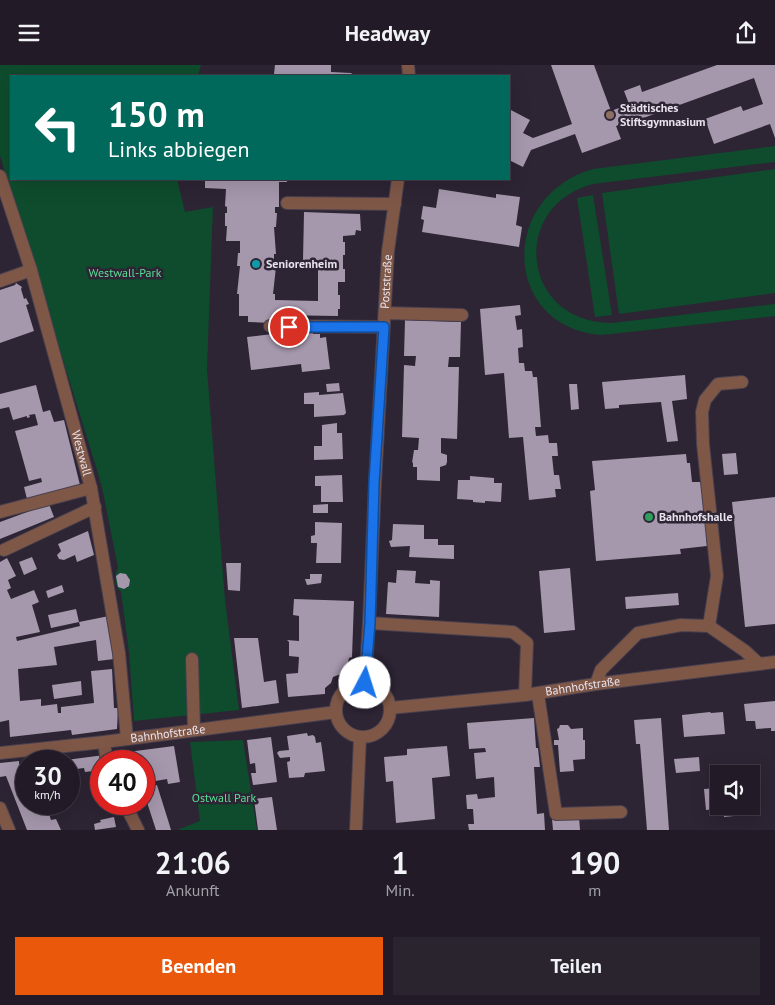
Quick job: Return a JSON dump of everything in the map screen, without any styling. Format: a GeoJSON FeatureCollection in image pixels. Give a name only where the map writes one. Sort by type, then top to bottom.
{"type":"FeatureCollection","features":[{"type":"Feature","properties":{"kind":"street","name":"Westwall"},"geometry":{"type":"LineString","coordinates":[[0,176],[31,270],[92,488],[119,653],[127,739]]}},
{"type":"Feature","properties":{"kind":"street","name":"Poststraße"},"geometry":{"type":"LineString","coordinates":[[365,683],[370,623],[374,483],[388,251],[398,180]]}},
{"type":"Feature","properties":{"kind":"street"},"geometry":{"type":"LineString","coordinates":[[288,203],[395,204]]}},
{"type":"Feature","properties":{"kind":"street"},"geometry":{"type":"LineString","coordinates":[[0,281],[31,270]]}},
{"type":"Feature","properties":{"kind":"street"},"geometry":{"type":"LineString","coordinates":[[385,313],[462,315]]}},
{"type":"Feature","properties":{"kind":"street"},"geometry":{"type":"LineString","coordinates":[[270,326],[384,327]]}},
{"type":"Feature","properties":{"kind":"street"},"geometry":{"type":"LineString","coordinates":[[709,626],[717,576],[703,444],[702,412],[705,400],[718,384],[742,382]]}},
{"type":"Feature","properties":{"kind":"street"},"geometry":{"type":"LineString","coordinates":[[1,508],[92,488]]}},
{"type":"Feature","properties":{"kind":"street"},"geometry":{"type":"LineString","coordinates":[[4,550],[94,507]]}},
{"type":"Feature","properties":{"kind":"street"},"geometry":{"type":"LineString","coordinates":[[370,623],[513,632],[527,643],[532,695],[556,813],[621,812]]}},
{"type":"Feature","properties":{"kind":"street"},"geometry":{"type":"LineString","coordinates":[[596,684],[601,670],[638,633],[681,625],[709,626],[745,651],[759,664]]}},
{"type":"Feature","properties":{"kind":"street"},"geometry":{"type":"LineString","coordinates":[[192,659],[194,730]]}},
{"type":"Feature","properties":{"kind":"street","name":"Bahnhofstraße"},"geometry":{"type":"LineString","coordinates":[[390,708],[532,695],[596,684],[775,662]]}},
{"type":"Feature","properties":{"kind":"street"},"geometry":{"type":"LineString","coordinates":[[365,683],[374,685],[382,691],[388,699],[390,708],[387,723],[382,730],[368,737],[360,737],[348,733],[339,724],[336,712],[337,701],[344,691],[353,685],[365,683]]}},
{"type":"Feature","properties":{"kind":"street","name":"Bahnhofstraße"},"geometry":{"type":"LineString","coordinates":[[0,753],[104,742],[336,712]]}},
{"type":"Feature","properties":{"kind":"street"},"geometry":{"type":"LineString","coordinates":[[356,830],[360,737]]}},
{"type":"Feature","properties":{"kind":"street"},"geometry":{"type":"LineString","coordinates":[[104,742],[105,750]]}},
{"type":"Feature","properties":{"kind":"street"},"geometry":{"type":"LineString","coordinates":[[0,808],[9,830]]}},
{"type":"Feature","properties":{"kind":"street"},"geometry":{"type":"LineString","coordinates":[[130,815],[138,830]]}},
{"type":"Feature","properties":{"kind":"green space","name":"Westwall-Park"},"geometry":{"type":"Polygon","coordinates":[[[0,65],[201,65],[198,75],[10,75],[10,180],[177,180],[185,212],[213,207],[207,369],[225,600],[239,710],[134,721],[129,652],[121,592],[115,581],[118,568],[103,492],[0,156],[0,65]]]}},
{"type":"Feature","properties":{"kind":"green space"},"geometry":{"type":"Polygon","coordinates":[[[775,146],[775,162],[593,184],[566,196],[548,215],[538,238],[537,262],[544,285],[559,304],[582,318],[612,323],[775,304],[775,316],[602,335],[569,327],[545,310],[530,287],[524,259],[528,232],[540,205],[562,184],[593,169],[775,146]]]}},
{"type":"Feature","properties":{"kind":"green space"},"geometry":{"type":"Polygon","coordinates":[[[775,169],[775,293],[619,314],[602,193],[775,169]]]}},
{"type":"Feature","properties":{"kind":"green space"},"geometry":{"type":"Polygon","coordinates":[[[593,195],[612,315],[595,317],[577,198],[593,195]]]}},
{"type":"Feature","properties":{"kind":"green space","name":"Ostwall Park"},"geometry":{"type":"Polygon","coordinates":[[[243,740],[257,830],[177,830],[200,821],[190,742],[243,740]]]}},
{"type":"Feature","properties":{"kind":"building"},"geometry":{"type":"Polygon","coordinates":[[[275,65],[331,65],[331,72],[351,73],[354,75],[275,75],[275,65]]]}},
{"type":"Feature","properties":{"kind":"building","name":"Städtisches Stiftsgymnasium"},"geometry":{"type":"Polygon","coordinates":[[[551,65],[594,65],[611,111],[629,104],[624,91],[640,85],[642,92],[717,65],[775,65],[775,138],[770,124],[714,144],[705,119],[741,106],[743,111],[763,104],[754,78],[635,121],[635,119],[616,126],[621,139],[582,153],[575,134],[531,150],[523,167],[510,160],[510,110],[530,120],[523,133],[533,138],[572,124],[551,65]]]}},
{"type":"Feature","properties":{"kind":"building"},"geometry":{"type":"Polygon","coordinates":[[[205,180],[287,180],[287,182],[279,182],[279,207],[275,207],[275,213],[277,213],[276,227],[274,227],[276,254],[274,254],[274,267],[276,267],[273,294],[275,294],[275,300],[318,301],[318,261],[303,260],[304,212],[360,214],[361,231],[356,230],[355,235],[343,236],[343,242],[345,242],[343,269],[345,269],[345,282],[338,282],[340,309],[338,309],[338,316],[273,315],[273,323],[248,322],[248,316],[239,316],[239,294],[237,294],[240,266],[237,266],[240,241],[226,241],[226,189],[205,188],[205,180]]]}},
{"type":"Feature","properties":{"kind":"building"},"geometry":{"type":"Polygon","coordinates":[[[439,189],[496,198],[496,194],[520,197],[516,225],[522,227],[519,247],[422,232],[424,220],[421,219],[423,206],[436,208],[439,189]]]}},
{"type":"Feature","properties":{"kind":"building"},"geometry":{"type":"Polygon","coordinates":[[[16,283],[22,287],[24,299],[26,298],[29,304],[26,305],[34,331],[0,343],[0,290],[16,283]]]}},
{"type":"Feature","properties":{"kind":"building"},"geometry":{"type":"Polygon","coordinates":[[[520,305],[521,315],[515,316],[517,330],[522,329],[523,347],[518,348],[519,363],[524,363],[525,371],[532,371],[533,377],[537,377],[541,427],[535,427],[536,436],[548,435],[549,443],[557,443],[558,456],[552,456],[554,475],[559,475],[561,489],[555,489],[556,497],[529,500],[523,437],[509,438],[504,373],[485,375],[480,309],[520,305]]]}},
{"type":"Feature","properties":{"kind":"building"},"geometry":{"type":"Polygon","coordinates":[[[405,320],[461,322],[460,357],[449,357],[448,367],[459,367],[457,439],[441,438],[441,453],[447,455],[447,462],[446,465],[440,467],[440,481],[417,480],[417,467],[413,467],[412,463],[414,450],[418,450],[419,438],[402,437],[404,365],[415,366],[416,356],[404,356],[405,320]]]}},
{"type":"Feature","properties":{"kind":"building"},"geometry":{"type":"Polygon","coordinates":[[[312,329],[313,334],[320,334],[320,338],[326,337],[330,369],[302,372],[301,364],[251,370],[247,337],[312,329]]]}},
{"type":"Feature","properties":{"kind":"building"},"geometry":{"type":"Polygon","coordinates":[[[685,375],[687,399],[672,401],[678,441],[667,442],[661,402],[619,405],[619,408],[605,409],[602,382],[685,375]]]}},
{"type":"Feature","properties":{"kind":"building"},"geometry":{"type":"Polygon","coordinates":[[[339,383],[340,391],[327,392],[326,384],[339,383]]]}},
{"type":"Feature","properties":{"kind":"building"},"geometry":{"type":"Polygon","coordinates":[[[569,384],[577,384],[579,409],[571,410],[569,384]]]}},
{"type":"Feature","properties":{"kind":"building"},"geometry":{"type":"Polygon","coordinates":[[[36,385],[43,412],[50,410],[54,422],[64,420],[80,485],[27,499],[24,487],[42,482],[41,478],[29,481],[15,431],[38,425],[35,414],[29,415],[30,417],[27,418],[27,416],[13,420],[9,407],[0,409],[0,394],[36,385]]]}},
{"type":"Feature","properties":{"kind":"building"},"geometry":{"type":"Polygon","coordinates":[[[319,392],[319,395],[343,393],[346,413],[344,415],[314,417],[314,404],[304,404],[304,393],[319,392]]]}},
{"type":"Feature","properties":{"kind":"building"},"geometry":{"type":"Polygon","coordinates":[[[337,423],[337,433],[342,433],[343,459],[314,460],[314,446],[322,446],[322,425],[337,423]]]}},
{"type":"Feature","properties":{"kind":"building"},"geometry":{"type":"Polygon","coordinates":[[[736,453],[738,474],[724,475],[722,454],[736,453]]]}},
{"type":"Feature","properties":{"kind":"building","name":"Bahnhofshalle"},"geometry":{"type":"Polygon","coordinates":[[[686,454],[687,463],[690,463],[692,482],[702,482],[707,546],[680,549],[681,554],[596,561],[590,491],[595,490],[592,461],[686,454]]]}},
{"type":"Feature","properties":{"kind":"building"},"geometry":{"type":"Polygon","coordinates":[[[342,475],[343,502],[321,502],[321,486],[315,486],[315,476],[342,475]]]}},
{"type":"Feature","properties":{"kind":"building"},"geometry":{"type":"Polygon","coordinates":[[[470,476],[494,478],[494,483],[502,483],[501,502],[485,501],[485,503],[457,499],[458,480],[470,480],[470,476]]]}},
{"type":"Feature","properties":{"kind":"building"},"geometry":{"type":"Polygon","coordinates":[[[775,497],[775,624],[745,627],[732,502],[775,497]]]}},
{"type":"Feature","properties":{"kind":"building"},"geometry":{"type":"Polygon","coordinates":[[[49,504],[54,517],[0,539],[0,522],[49,504]]]}},
{"type":"Feature","properties":{"kind":"building"},"geometry":{"type":"Polygon","coordinates":[[[328,504],[328,513],[313,513],[313,505],[328,504]]]}},
{"type":"Feature","properties":{"kind":"building"},"geometry":{"type":"Polygon","coordinates":[[[315,522],[342,523],[341,563],[316,563],[317,543],[311,543],[311,536],[315,535],[315,522]]]}},
{"type":"Feature","properties":{"kind":"building"},"geometry":{"type":"Polygon","coordinates":[[[393,524],[424,525],[424,539],[438,539],[438,545],[454,545],[454,559],[409,557],[410,546],[391,547],[389,541],[392,540],[393,524]]]}},
{"type":"Feature","properties":{"kind":"building"},"geometry":{"type":"Polygon","coordinates":[[[88,531],[94,555],[77,562],[75,555],[64,560],[59,559],[57,555],[61,551],[58,544],[88,531]]]}},
{"type":"Feature","properties":{"kind":"building"},"geometry":{"type":"Polygon","coordinates":[[[32,557],[37,569],[24,575],[19,562],[32,557]]]}},
{"type":"Feature","properties":{"kind":"building"},"geometry":{"type":"Polygon","coordinates":[[[7,558],[16,576],[8,580],[11,588],[7,590],[11,599],[34,590],[39,602],[32,605],[40,632],[16,637],[17,641],[80,626],[79,622],[109,616],[114,659],[98,661],[96,640],[54,647],[57,665],[18,669],[20,701],[41,699],[41,706],[57,704],[58,713],[61,713],[61,707],[94,703],[91,671],[112,669],[114,708],[118,708],[117,729],[72,735],[71,730],[10,737],[9,720],[0,722],[0,562],[7,558]]]}},
{"type":"Feature","properties":{"kind":"building"},"geometry":{"type":"Polygon","coordinates":[[[226,563],[241,563],[240,591],[228,590],[226,563]]]}},
{"type":"Feature","properties":{"kind":"building"},"geometry":{"type":"Polygon","coordinates":[[[570,568],[575,630],[544,633],[539,571],[570,568]]]}},
{"type":"Feature","properties":{"kind":"building"},"geometry":{"type":"Polygon","coordinates":[[[397,570],[416,571],[415,583],[430,584],[430,580],[440,581],[439,617],[386,614],[388,582],[396,583],[397,570]]]}},
{"type":"Feature","properties":{"kind":"building"},"geometry":{"type":"Polygon","coordinates":[[[120,573],[126,574],[130,580],[129,586],[124,589],[118,587],[116,576],[120,573]]]}},
{"type":"Feature","properties":{"kind":"building"},"geometry":{"type":"Polygon","coordinates":[[[310,574],[322,574],[321,583],[307,585],[305,579],[310,579],[310,574]]]}},
{"type":"Feature","properties":{"kind":"building"},"geometry":{"type":"Polygon","coordinates":[[[62,585],[64,592],[48,598],[46,591],[62,585]]]}},
{"type":"Feature","properties":{"kind":"building"},"geometry":{"type":"Polygon","coordinates":[[[678,593],[679,605],[626,609],[625,597],[678,593]]]}},
{"type":"Feature","properties":{"kind":"building"},"geometry":{"type":"Polygon","coordinates":[[[294,599],[354,601],[352,657],[349,658],[346,670],[333,677],[331,683],[325,688],[325,694],[288,697],[286,674],[298,673],[299,657],[289,656],[289,642],[287,640],[299,641],[299,616],[293,615],[294,599]]]}},
{"type":"Feature","properties":{"kind":"building"},"geometry":{"type":"Polygon","coordinates":[[[76,609],[79,622],[51,628],[48,615],[76,609]]]}},
{"type":"Feature","properties":{"kind":"building"},"geometry":{"type":"Polygon","coordinates":[[[234,638],[258,638],[264,682],[276,680],[279,703],[242,708],[234,638]]]}},
{"type":"Feature","properties":{"kind":"building"},"geometry":{"type":"Polygon","coordinates":[[[81,681],[82,695],[54,699],[52,685],[81,681]]]}},
{"type":"Feature","properties":{"kind":"building"},"geometry":{"type":"Polygon","coordinates":[[[775,701],[775,731],[771,731],[771,728],[756,729],[755,721],[746,721],[744,704],[775,701]]]}},
{"type":"Feature","properties":{"kind":"building"},"geometry":{"type":"Polygon","coordinates":[[[723,712],[725,734],[684,737],[682,715],[723,712]]]}},
{"type":"Feature","properties":{"kind":"building"},"geometry":{"type":"Polygon","coordinates":[[[534,718],[536,748],[538,748],[540,767],[534,767],[537,814],[544,813],[545,830],[469,830],[468,824],[474,824],[473,809],[467,809],[466,795],[477,794],[478,799],[495,797],[494,777],[476,779],[474,753],[486,752],[485,748],[469,749],[467,723],[534,718]]]}},
{"type":"Feature","properties":{"kind":"building"},"geometry":{"type":"Polygon","coordinates":[[[661,718],[669,830],[647,830],[640,744],[636,744],[634,720],[661,718]]]}},
{"type":"Feature","properties":{"kind":"building"},"geometry":{"type":"Polygon","coordinates":[[[560,725],[568,725],[571,729],[583,728],[585,759],[573,760],[574,771],[560,772],[558,745],[554,745],[554,740],[559,740],[557,729],[560,725]]]}},
{"type":"Feature","properties":{"kind":"building"},"geometry":{"type":"Polygon","coordinates":[[[307,733],[308,736],[313,735],[315,737],[316,743],[321,742],[325,771],[305,773],[304,777],[289,778],[287,762],[290,761],[290,757],[280,758],[277,753],[289,750],[287,736],[307,733]]]}},
{"type":"Feature","properties":{"kind":"building"},"geometry":{"type":"Polygon","coordinates":[[[271,737],[277,782],[253,785],[251,773],[256,773],[255,763],[250,764],[247,740],[271,737]]]}},
{"type":"Feature","properties":{"kind":"building"},"geometry":{"type":"Polygon","coordinates":[[[174,746],[180,782],[168,784],[167,779],[155,781],[155,750],[143,750],[174,746]]]}},
{"type":"Feature","properties":{"kind":"building"},"geometry":{"type":"Polygon","coordinates":[[[447,746],[450,776],[432,778],[435,819],[396,823],[393,781],[386,782],[384,757],[407,755],[407,749],[447,746]]]}},
{"type":"Feature","properties":{"kind":"building"},"geometry":{"type":"Polygon","coordinates":[[[90,757],[90,771],[85,772],[84,768],[80,769],[80,758],[90,757]]]}},
{"type":"Feature","properties":{"kind":"building"},"geometry":{"type":"Polygon","coordinates":[[[699,757],[700,771],[676,773],[674,759],[699,757]]]}},
{"type":"Feature","properties":{"kind":"building"},"geometry":{"type":"Polygon","coordinates":[[[15,761],[15,799],[6,776],[0,777],[0,763],[15,761]]]}},
{"type":"Feature","properties":{"kind":"building"},"geometry":{"type":"Polygon","coordinates":[[[155,785],[157,785],[171,830],[156,830],[151,815],[155,815],[155,785]]]}},
{"type":"Feature","properties":{"kind":"building"},"geometry":{"type":"Polygon","coordinates":[[[704,789],[710,789],[710,810],[706,810],[704,789]]]}},
{"type":"Feature","properties":{"kind":"building"},"geometry":{"type":"Polygon","coordinates":[[[272,797],[277,830],[258,830],[254,799],[272,797]]]}},
{"type":"Feature","properties":{"kind":"building"},"geometry":{"type":"Polygon","coordinates":[[[21,815],[49,815],[51,820],[56,819],[61,830],[27,830],[21,815]]]}},
{"type":"Feature","properties":{"kind":"building"},"geometry":{"type":"Polygon","coordinates":[[[724,815],[744,815],[724,817],[724,815]]]}},
{"type":"Feature","properties":{"kind":"building"},"geometry":{"type":"Polygon","coordinates":[[[114,817],[116,827],[95,830],[94,824],[101,822],[100,820],[114,817]]]}},
{"type":"Feature","properties":{"kind":"building"},"geometry":{"type":"Polygon","coordinates":[[[579,817],[580,830],[553,830],[552,819],[579,817]]]}},
{"type":"Feature","properties":{"kind":"place","name":"Städtisches Stiftsgymnasium"},"geometry":{"type":"Point","coordinates":[610,115]}},
{"type":"Feature","properties":{"kind":"place","name":"Seniorenheim"},"geometry":{"type":"Point","coordinates":[256,264]}},
{"type":"Feature","properties":{"kind":"place","name":"Bahnhofshalle"},"geometry":{"type":"Point","coordinates":[649,517]}},
{"type":"Feature","properties":{"kind":"route"},"geometry":{"type":"LineString","coordinates":[[289,327],[384,327],[374,483],[370,623],[365,683]]}}]}
